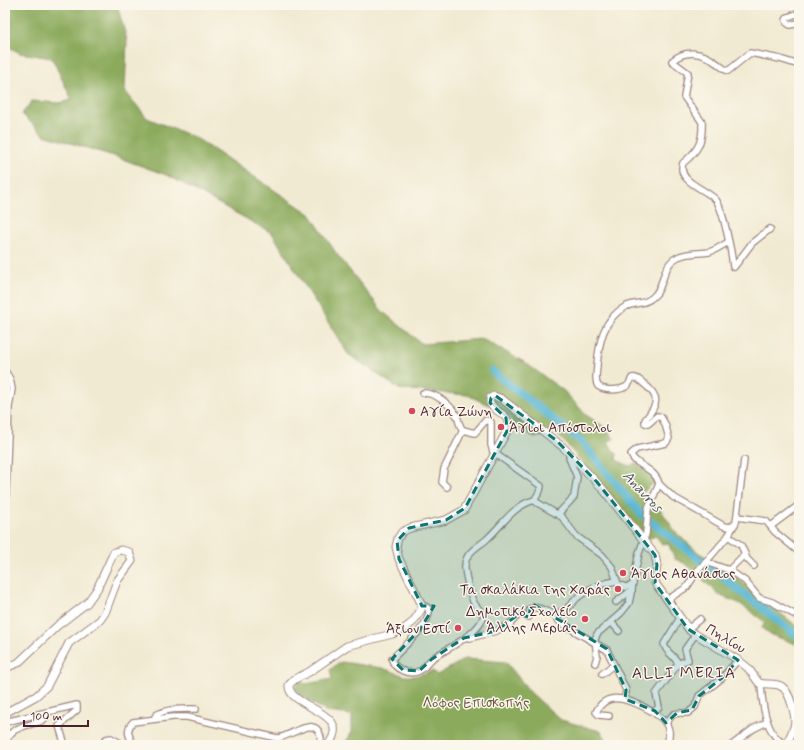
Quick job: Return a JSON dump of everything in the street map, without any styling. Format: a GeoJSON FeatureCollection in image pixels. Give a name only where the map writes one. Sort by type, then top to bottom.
{"type":"FeatureCollection","features":[{"type":"Feature","properties":{"kind":"main road","name":"Πηλίου"},"geometry":{"type":"LineString","coordinates":[[495,454],[506,434],[508,424],[505,416],[490,403],[490,398],[494,396],[500,398],[549,434],[602,488],[656,559],[657,567],[655,582],[688,629],[695,635],[720,648],[738,660],[761,684]]}},
{"type":"Feature","properties":{"kind":"main road"},"geometry":{"type":"LineString","coordinates":[[328,745],[334,733],[331,723],[324,715],[292,695],[288,688],[290,683],[346,646],[404,629],[418,616],[422,606],[419,596],[399,559],[396,547],[398,538],[402,532],[410,528],[453,517],[464,510],[495,454]]}},
{"type":"Feature","properties":{"kind":"main road"},"geometry":{"type":"LineString","coordinates":[[5,668],[18,663],[57,626],[87,603],[95,593],[115,551],[122,550],[129,552],[132,561],[119,577],[110,604],[103,617],[69,643],[44,690],[5,713]]}},
{"type":"Feature","properties":{"kind":"main road"},"geometry":{"type":"LineString","coordinates":[[761,684],[776,685],[784,688],[796,708],[795,724],[787,745]]}},
{"type":"Feature","properties":{"kind":"street"},"geometry":{"type":"LineString","coordinates":[[799,13],[788,17],[786,20],[790,25],[799,23]]}},
{"type":"Feature","properties":{"kind":"street"},"geometry":{"type":"LineString","coordinates":[[770,229],[752,243],[734,267],[719,204],[711,195],[688,181],[683,171],[683,163],[694,155],[698,149],[702,122],[684,97],[688,73],[673,64],[672,61],[680,54],[696,54],[712,59],[728,71],[750,53],[780,59],[799,65]]}},
{"type":"Feature","properties":{"kind":"street"},"geometry":{"type":"LineString","coordinates":[[728,242],[710,252],[688,254],[673,260],[669,264],[657,293],[653,298],[646,302],[626,306],[607,324],[601,338],[596,377],[598,386],[606,390],[622,388],[628,385],[632,378],[636,378],[652,390],[656,401],[654,408],[644,422],[647,424],[655,417],[661,417],[665,424],[669,441],[664,444],[638,449],[631,454],[633,459],[652,472],[659,484],[673,497],[724,526],[730,527],[737,520],[763,520],[799,552]]}},
{"type":"Feature","properties":{"kind":"street"},"geometry":{"type":"LineString","coordinates":[[5,371],[10,379],[12,389],[7,407],[7,501],[5,517]]}},
{"type":"Feature","properties":{"kind":"street"},"geometry":{"type":"LineString","coordinates":[[423,393],[430,393],[450,406],[456,414],[463,430]]}},
{"type":"Feature","properties":{"kind":"street"},"geometry":{"type":"LineString","coordinates":[[422,606],[427,607],[429,611],[427,619],[404,648],[392,659],[393,663],[400,669],[409,672],[419,671],[432,658],[466,637],[480,623],[484,617],[472,599],[466,574],[465,565],[467,558],[475,547],[493,534],[504,519],[528,502],[535,500],[541,489],[540,486],[495,454],[491,445],[491,422],[486,420],[482,427],[475,433],[463,430]]}},
{"type":"Feature","properties":{"kind":"street"},"geometry":{"type":"LineString","coordinates":[[447,487],[442,482],[444,468],[463,430]]}},
{"type":"Feature","properties":{"kind":"street"},"geometry":{"type":"LineString","coordinates":[[558,514],[574,497],[577,476],[569,458],[570,454]]}},
{"type":"Feature","properties":{"kind":"street"},"geometry":{"type":"LineString","coordinates":[[667,600],[687,587],[698,570],[728,536],[737,520],[744,460]]}},
{"type":"Feature","properties":{"kind":"street"},"geometry":{"type":"LineString","coordinates":[[595,663],[597,656],[595,642],[598,632],[611,622],[628,605],[639,553],[644,542],[650,504],[659,484]]}},
{"type":"Feature","properties":{"kind":"street"},"geometry":{"type":"LineString","coordinates":[[535,500],[537,503],[558,514],[565,520],[576,536],[605,558],[613,570],[616,581],[622,586],[632,588]]}},
{"type":"Feature","properties":{"kind":"street"},"geometry":{"type":"LineString","coordinates":[[770,526],[799,505]]}},
{"type":"Feature","properties":{"kind":"street"},"geometry":{"type":"LineString","coordinates":[[728,536],[741,545],[745,554],[754,566]]}},
{"type":"Feature","properties":{"kind":"street"},"geometry":{"type":"LineString","coordinates":[[729,570],[745,554]]}},
{"type":"Feature","properties":{"kind":"street"},"geometry":{"type":"LineString","coordinates":[[705,562],[729,570],[745,581],[759,598],[772,602],[799,617]]}},
{"type":"Feature","properties":{"kind":"street"},"geometry":{"type":"LineString","coordinates":[[552,614],[564,611],[581,594],[594,587],[616,581]]}},
{"type":"Feature","properties":{"kind":"street"},"geometry":{"type":"LineString","coordinates":[[616,602],[632,588]]}},
{"type":"Feature","properties":{"kind":"street"},"geometry":{"type":"LineString","coordinates":[[466,637],[470,638],[496,632],[510,624],[519,614],[529,617],[530,609],[537,607],[552,614],[561,623],[607,650],[626,690],[625,699]]}},
{"type":"Feature","properties":{"kind":"street"},"geometry":{"type":"LineString","coordinates":[[679,663],[667,653],[664,644],[680,618]]}},
{"type":"Feature","properties":{"kind":"street"},"geometry":{"type":"LineString","coordinates":[[688,629],[700,619]]}},
{"type":"Feature","properties":{"kind":"street"},"geometry":{"type":"LineString","coordinates":[[611,622],[619,631]]}},
{"type":"Feature","properties":{"kind":"street"},"geometry":{"type":"LineString","coordinates":[[655,711],[659,706],[656,694],[679,663],[688,660],[685,649],[695,635]]}},
{"type":"Feature","properties":{"kind":"street"},"geometry":{"type":"LineString","coordinates":[[666,723],[677,713],[681,711],[686,713],[692,710],[699,696],[722,678],[738,660]]}},
{"type":"Feature","properties":{"kind":"street"},"geometry":{"type":"LineString","coordinates":[[602,674],[613,664]]}},
{"type":"Feature","properties":{"kind":"street"},"geometry":{"type":"LineString","coordinates":[[761,684],[767,722],[779,740],[787,745]]}},
{"type":"Feature","properties":{"kind":"street"},"geometry":{"type":"LineString","coordinates":[[609,716],[597,715],[597,709],[607,699],[625,699],[655,711],[666,723],[669,735],[666,745]]}},
{"type":"Feature","properties":{"kind":"street"},"geometry":{"type":"LineString","coordinates":[[5,722],[78,706],[76,711],[59,724],[65,745]]}},
{"type":"Feature","properties":{"kind":"street"},"geometry":{"type":"LineString","coordinates":[[154,719],[156,715],[160,713],[177,709],[196,709]]}},
{"type":"Feature","properties":{"kind":"street"},"geometry":{"type":"LineString","coordinates":[[8,745],[8,739],[11,733],[41,721],[45,718],[45,713]]}},
{"type":"Feature","properties":{"kind":"street"},"geometry":{"type":"LineString","coordinates":[[134,745],[128,733],[130,726],[135,721],[173,717],[187,717],[277,738],[286,737],[300,728],[308,727],[317,729],[320,733],[321,739],[317,745]]}},
{"type":"Feature","properties":{"kind":"street"},"geometry":{"type":"LineString","coordinates":[[736,744],[753,729],[767,722]]}},
{"type":"Feature","properties":{"kind":"street"},"geometry":{"type":"LineString","coordinates":[[115,745],[107,742],[106,739],[111,738],[124,745]]}},
{"type":"Feature","properties":{"kind":"highlighted area"},"geometry":{"type":"Polygon","coordinates":[[[496,396],[556,440],[597,482],[655,555],[657,565],[655,583],[688,629],[738,660],[722,678],[699,696],[692,710],[677,713],[666,723],[655,711],[625,699],[626,690],[607,649],[531,603],[529,617],[519,614],[496,631],[464,638],[432,659],[419,671],[403,670],[392,659],[421,628],[434,606],[422,606],[399,559],[397,541],[409,528],[446,520],[465,508],[507,431],[506,418],[490,403],[491,398],[496,396]]]}},
{"type":"Feature","properties":{"kind":"green space"},"geometry":{"type":"Polygon","coordinates":[[[5,5],[117,5],[127,40],[125,91],[147,118],[196,138],[310,214],[336,253],[382,311],[422,344],[482,339],[524,362],[564,391],[586,415],[606,428],[614,439],[608,441],[612,449],[617,454],[616,460],[630,466],[635,463],[652,475],[656,481],[640,495],[647,502],[647,505],[650,508],[658,506],[677,534],[699,553],[726,569],[799,628],[799,645],[769,634],[762,628],[765,622],[739,603],[721,596],[684,563],[675,559],[668,543],[662,544],[656,536],[647,539],[563,440],[550,429],[545,435],[535,438],[513,423],[510,417],[494,403],[488,405],[468,395],[399,389],[348,354],[272,233],[169,176],[114,156],[44,135],[22,114],[32,101],[60,103],[72,100],[52,58],[20,53],[5,45],[5,5]]]}},
{"type":"Feature","properties":{"kind":"green space","name":"Λόφος Επισκοπής"},"geometry":{"type":"Polygon","coordinates":[[[465,659],[506,662],[531,693],[561,720],[600,731],[611,745],[344,745],[352,732],[352,715],[327,712],[297,693],[295,688],[299,681],[306,684],[332,679],[330,670],[338,663],[342,662],[382,668],[405,676],[415,676],[433,671],[437,675],[465,659]]]}},
{"type":"Feature","properties":{"kind":"waterway","name":"Anavros"},"geometry":{"type":"LineString","coordinates":[[492,371],[582,442],[640,513],[799,637]]}},
{"type":"Feature","properties":{"kind":"place","name":"Αγία Ζώνη"},"geometry":{"type":"Point","coordinates":[412,411]}},
{"type":"Feature","properties":{"kind":"place","name":"Άγιοι Απόστολοι"},"geometry":{"type":"Point","coordinates":[501,427]}},
{"type":"Feature","properties":{"kind":"place","name":"Άγιος Αθανάσιος"},"geometry":{"type":"Point","coordinates":[623,573]}},
{"type":"Feature","properties":{"kind":"place","name":"Τα σκαλάκια της Χαράς"},"geometry":{"type":"Point","coordinates":[618,589]}},
{"type":"Feature","properties":{"kind":"place","name":"Δημοτικό Σχολείο Άλλης Μεριάς"},"geometry":{"type":"Point","coordinates":[585,619]}},
{"type":"Feature","properties":{"kind":"place","name":"Άξιον Εστί"},"geometry":{"type":"Point","coordinates":[458,628]}},
{"type":"Feature","properties":{"kind":"district","name":"ALLI MERIA"},"geometry":{"type":"Point","coordinates":[684,672]}}]}
